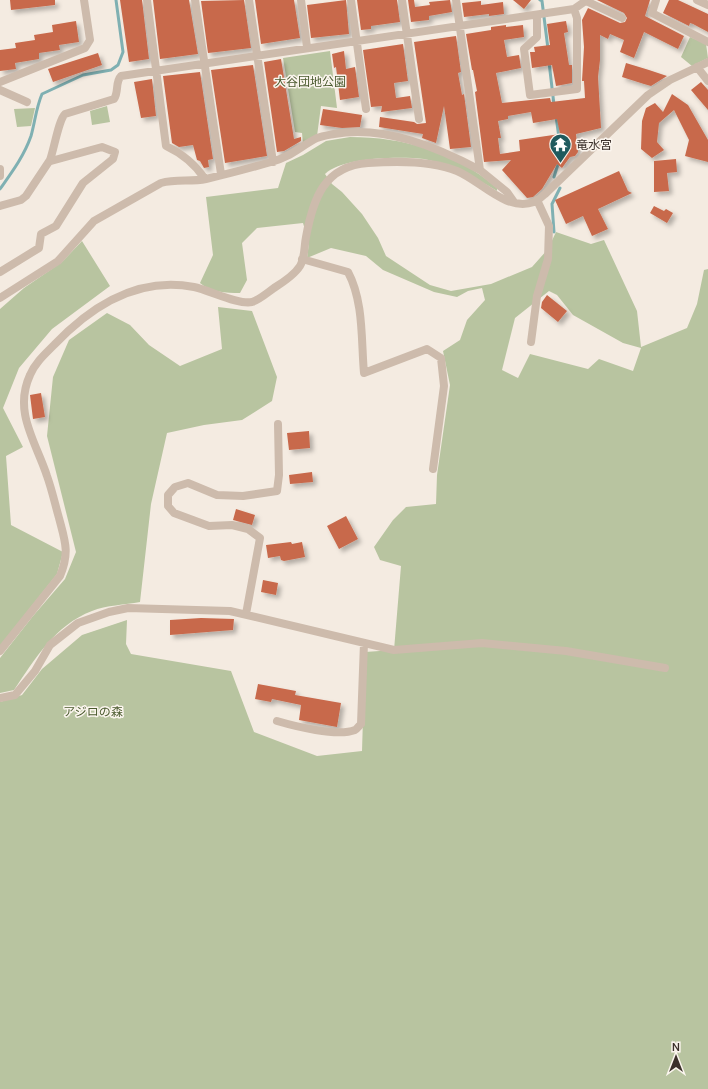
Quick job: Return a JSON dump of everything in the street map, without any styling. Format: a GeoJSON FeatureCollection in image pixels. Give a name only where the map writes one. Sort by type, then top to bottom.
{"type":"FeatureCollection","features":[{"type":"Feature","properties":{"kind":"street"},"geometry":{"type":"LineString","coordinates":[[0,82],[85,48],[90,40],[84,0]]}},
{"type":"Feature","properties":{"kind":"street"},"geometry":{"type":"LineString","coordinates":[[147,0],[166,146],[178,152],[196,166],[205,179]]}},
{"type":"Feature","properties":{"kind":"street"},"geometry":{"type":"LineString","coordinates":[[195,0],[221,174]]}},
{"type":"Feature","properties":{"kind":"street"},"geometry":{"type":"LineString","coordinates":[[249,0],[273,162]]}},
{"type":"Feature","properties":{"kind":"street"},"geometry":{"type":"LineString","coordinates":[[301,0],[307,47]]}},
{"type":"Feature","properties":{"kind":"street"},"geometry":{"type":"LineString","coordinates":[[350,0],[366,109]]}},
{"type":"Feature","properties":{"kind":"street"},"geometry":{"type":"LineString","coordinates":[[402,0],[419,119]]}},
{"type":"Feature","properties":{"kind":"street"},"geometry":{"type":"LineString","coordinates":[[456,0],[480,170]]}},
{"type":"Feature","properties":{"kind":"street"},"geometry":{"type":"LineString","coordinates":[[656,0],[652,13],[708,42]]}},
{"type":"Feature","properties":{"kind":"street"},"geometry":{"type":"LineString","coordinates":[[697,0],[708,5]]}},
{"type":"Feature","properties":{"kind":"street"},"geometry":{"type":"LineString","coordinates":[[0,206],[21,200],[26,196],[50,160],[55,147],[61,118],[65,114],[114,99],[117,95],[119,78],[121,76],[307,47],[550,13],[574,9],[587,1],[622,18]]}},
{"type":"Feature","properties":{"kind":"street"},"geometry":{"type":"LineString","coordinates":[[537,14],[539,27],[538,37],[524,49],[530,95],[577,88],[577,18],[574,9]]}},
{"type":"Feature","properties":{"kind":"street"},"geometry":{"type":"LineString","coordinates":[[0,651],[60,576],[66,562],[66,546],[47,476],[28,430],[24,413],[24,388],[31,372],[39,360],[66,332],[94,310],[125,293],[140,288],[161,284],[193,287],[234,300],[251,302],[279,285],[300,267],[305,239],[318,193],[332,175],[349,166],[367,163],[427,163],[457,171],[500,197],[515,203],[534,202],[648,95],[670,80],[708,62]]}},
{"type":"Feature","properties":{"kind":"street"},"geometry":{"type":"LineString","coordinates":[[697,67],[708,81]]}},
{"type":"Feature","properties":{"kind":"street"},"geometry":{"type":"LineString","coordinates":[[0,90],[27,102]]}},
{"type":"Feature","properties":{"kind":"street"},"geometry":{"type":"LineString","coordinates":[[0,298],[58,261],[94,221],[161,183],[172,180],[205,179],[273,162],[291,155],[317,138],[344,132],[366,132],[416,142],[446,153],[480,170],[507,192],[515,203]]}},
{"type":"Feature","properties":{"kind":"street"},"geometry":{"type":"LineString","coordinates":[[0,272],[39,248],[41,234],[56,226],[83,183],[113,159],[115,152],[102,148],[50,160]]}},
{"type":"Feature","properties":{"kind":"street"},"geometry":{"type":"LineString","coordinates":[[0,169],[0,176]]}},
{"type":"Feature","properties":{"kind":"street"},"geometry":{"type":"LineString","coordinates":[[531,342],[537,296],[548,259],[549,226],[537,200]]}},
{"type":"Feature","properties":{"kind":"street"},"geometry":{"type":"LineString","coordinates":[[302,259],[348,272],[355,284],[359,311],[364,373],[427,349],[441,358],[444,386],[433,469]]}},
{"type":"Feature","properties":{"kind":"street"},"geometry":{"type":"LineString","coordinates":[[246,614],[260,538],[248,529],[232,526],[209,526],[174,513],[168,506],[168,494],[175,487],[188,483],[217,494],[243,496],[277,491],[279,475],[278,424]]}},
{"type":"Feature","properties":{"kind":"street"},"geometry":{"type":"LineString","coordinates":[[0,698],[15,695],[35,671],[50,644],[78,623],[109,612],[128,608],[230,611],[394,650],[482,643],[536,647],[665,668]]}},
{"type":"Feature","properties":{"kind":"street"},"geometry":{"type":"LineString","coordinates":[[277,721],[323,731],[348,732],[356,730],[361,724],[364,643]]}},
{"type":"Feature","properties":{"kind":"green space"},"geometry":{"type":"Polygon","coordinates":[[[690,37],[706,44],[708,58],[692,66],[681,57],[690,37]]]}},
{"type":"Feature","properties":{"kind":"green space","name":"大谷団地公園"},"geometry":{"type":"Polygon","coordinates":[[[330,51],[337,108],[321,106],[317,136],[303,144],[302,133],[295,132],[283,58],[330,51]]]}},
{"type":"Feature","properties":{"kind":"green space"},"geometry":{"type":"Polygon","coordinates":[[[107,106],[110,122],[92,125],[90,111],[107,106]]]}},
{"type":"Feature","properties":{"kind":"green space"},"geometry":{"type":"Polygon","coordinates":[[[35,108],[31,126],[17,127],[14,109],[35,108]]]}},
{"type":"Feature","properties":{"kind":"green space","name":"アジロの森"},"geometry":{"type":"Polygon","coordinates":[[[350,137],[370,138],[390,140],[428,149],[447,156],[464,165],[481,175],[497,188],[497,191],[469,175],[451,167],[437,162],[414,158],[387,158],[357,161],[333,168],[325,174],[332,184],[342,192],[362,214],[378,238],[386,256],[430,285],[451,291],[491,284],[532,267],[548,249],[556,232],[591,244],[604,240],[637,311],[641,347],[687,328],[697,304],[704,270],[708,269],[708,1089],[0,1089],[0,702],[22,695],[42,669],[82,635],[127,620],[126,644],[131,654],[231,671],[254,732],[317,756],[362,751],[365,652],[394,650],[401,566],[380,560],[374,547],[393,520],[406,507],[436,504],[437,475],[450,385],[443,351],[460,340],[467,320],[485,300],[482,288],[468,291],[457,297],[434,292],[383,270],[366,256],[331,248],[307,258],[309,243],[303,223],[257,228],[242,243],[247,280],[240,293],[213,290],[200,283],[213,255],[206,197],[278,188],[286,163],[326,141],[350,137]],[[549,291],[515,318],[502,370],[518,378],[530,354],[588,369],[599,359],[633,371],[641,348],[623,343],[573,315],[557,295],[549,291]]]}},
{"type":"Feature","properties":{"kind":"green space"},"geometry":{"type":"Polygon","coordinates":[[[82,241],[110,286],[52,329],[19,368],[3,408],[23,447],[6,456],[11,525],[63,552],[57,574],[0,646],[0,309],[24,288],[62,262],[82,241]]]}},
{"type":"Feature","properties":{"kind":"green space"},"geometry":{"type":"Polygon","coordinates":[[[218,307],[252,311],[277,377],[272,401],[242,420],[204,425],[167,433],[151,504],[140,602],[103,607],[79,617],[67,625],[47,644],[14,690],[0,693],[0,658],[33,616],[65,579],[76,552],[47,436],[53,377],[69,340],[107,313],[130,325],[149,345],[180,366],[222,349],[218,307]]]}},
{"type":"Feature","properties":{"kind":"building"},"geometry":{"type":"Polygon","coordinates":[[[10,0],[55,0],[55,5],[11,10],[10,0]]]}},
{"type":"Feature","properties":{"kind":"building"},"geometry":{"type":"Polygon","coordinates":[[[120,0],[142,0],[149,59],[129,62],[120,0]]]}},
{"type":"Feature","properties":{"kind":"building"},"geometry":{"type":"Polygon","coordinates":[[[153,0],[189,0],[198,54],[160,59],[153,0]]]}},
{"type":"Feature","properties":{"kind":"building"},"geometry":{"type":"Polygon","coordinates":[[[244,0],[251,48],[208,53],[201,1],[244,0]]]}},
{"type":"Feature","properties":{"kind":"building"},"geometry":{"type":"Polygon","coordinates":[[[255,0],[294,0],[300,38],[261,44],[255,0]]]}},
{"type":"Feature","properties":{"kind":"building"},"geometry":{"type":"Polygon","coordinates":[[[346,0],[349,34],[311,38],[307,5],[346,0]]]}},
{"type":"Feature","properties":{"kind":"building"},"geometry":{"type":"Polygon","coordinates":[[[357,0],[397,0],[400,22],[371,26],[371,29],[361,30],[357,0]]]}},
{"type":"Feature","properties":{"kind":"building"},"geometry":{"type":"Polygon","coordinates":[[[408,0],[414,0],[415,7],[430,5],[429,2],[450,0],[452,12],[429,16],[429,20],[411,22],[408,0]]]}},
{"type":"Feature","properties":{"kind":"building"},"geometry":{"type":"Polygon","coordinates":[[[513,0],[531,0],[524,9],[513,0]]]}},
{"type":"Feature","properties":{"kind":"building"},"geometry":{"type":"Polygon","coordinates":[[[597,0],[650,0],[645,16],[684,36],[678,49],[644,32],[634,58],[620,52],[624,40],[610,34],[608,39],[600,35],[598,77],[601,128],[576,134],[578,152],[575,156],[570,157],[562,168],[557,164],[542,189],[533,197],[527,198],[502,170],[511,160],[484,162],[475,92],[477,91],[466,34],[491,30],[491,27],[523,25],[524,37],[504,40],[507,57],[519,55],[521,68],[496,73],[502,103],[550,98],[551,102],[585,98],[584,81],[582,81],[584,47],[582,20],[588,8],[620,23],[625,22],[627,18],[624,13],[597,0]],[[531,112],[508,116],[508,119],[498,121],[501,138],[498,138],[500,154],[520,151],[519,140],[560,134],[557,119],[533,123],[531,112]]]}},
{"type":"Feature","properties":{"kind":"building"},"geometry":{"type":"Polygon","coordinates":[[[669,0],[678,0],[708,14],[708,32],[690,23],[689,26],[663,13],[669,0]]]}},
{"type":"Feature","properties":{"kind":"building"},"geometry":{"type":"Polygon","coordinates":[[[481,1],[481,5],[503,2],[504,14],[464,17],[462,3],[481,1]]]}},
{"type":"Feature","properties":{"kind":"building"},"geometry":{"type":"Polygon","coordinates":[[[76,21],[79,42],[59,45],[60,50],[39,53],[39,59],[15,63],[16,69],[0,71],[0,50],[16,48],[15,43],[35,40],[34,35],[53,32],[52,25],[76,21]]]}},
{"type":"Feature","properties":{"kind":"building"},"geometry":{"type":"Polygon","coordinates":[[[566,21],[568,32],[564,33],[569,65],[572,65],[572,83],[556,86],[552,65],[532,68],[530,52],[535,52],[534,47],[550,45],[547,24],[566,21]]]}},
{"type":"Feature","properties":{"kind":"building"},"geometry":{"type":"Polygon","coordinates":[[[456,36],[461,72],[458,73],[462,95],[464,94],[471,147],[450,149],[444,106],[436,143],[422,138],[423,134],[379,127],[380,117],[414,122],[417,124],[426,123],[414,42],[456,36]]]}},
{"type":"Feature","properties":{"kind":"building"},"geometry":{"type":"Polygon","coordinates":[[[403,44],[408,81],[394,83],[396,98],[410,96],[412,108],[381,112],[382,106],[371,107],[363,50],[403,44]]]}},
{"type":"Feature","properties":{"kind":"building"},"geometry":{"type":"Polygon","coordinates":[[[344,51],[346,69],[355,67],[359,97],[340,100],[336,67],[334,68],[332,54],[344,51]]]}},
{"type":"Feature","properties":{"kind":"building"},"geometry":{"type":"Polygon","coordinates":[[[98,53],[102,65],[53,82],[48,69],[98,53]]]}},
{"type":"Feature","properties":{"kind":"building"},"geometry":{"type":"Polygon","coordinates":[[[281,59],[294,139],[301,137],[301,141],[284,151],[277,152],[264,62],[281,59]]]}},
{"type":"Feature","properties":{"kind":"building"},"geometry":{"type":"Polygon","coordinates":[[[626,63],[667,76],[651,86],[644,84],[622,77],[626,63]]]}},
{"type":"Feature","properties":{"kind":"building"},"geometry":{"type":"Polygon","coordinates":[[[253,65],[267,156],[225,163],[211,70],[253,65]]]}},
{"type":"Feature","properties":{"kind":"building"},"geometry":{"type":"Polygon","coordinates":[[[200,72],[213,159],[208,160],[209,167],[204,168],[200,161],[197,160],[193,145],[179,147],[172,143],[163,76],[200,72]]]}},
{"type":"Feature","properties":{"kind":"building"},"geometry":{"type":"Polygon","coordinates":[[[152,79],[156,116],[141,118],[134,82],[152,79]]]}},
{"type":"Feature","properties":{"kind":"building"},"geometry":{"type":"Polygon","coordinates":[[[701,82],[708,90],[708,110],[691,90],[701,82]]]}},
{"type":"Feature","properties":{"kind":"building"},"geometry":{"type":"Polygon","coordinates":[[[672,94],[688,105],[708,140],[708,162],[685,156],[689,140],[674,110],[659,123],[657,142],[664,150],[652,158],[641,149],[642,121],[646,108],[655,103],[663,112],[672,94]]]}},
{"type":"Feature","properties":{"kind":"building"},"geometry":{"type":"Polygon","coordinates":[[[323,109],[362,115],[360,127],[342,128],[320,125],[323,109]]]}},
{"type":"Feature","properties":{"kind":"building"},"geometry":{"type":"Polygon","coordinates":[[[676,159],[677,172],[667,173],[669,191],[654,192],[654,161],[676,159]]]}},
{"type":"Feature","properties":{"kind":"building"},"geometry":{"type":"Polygon","coordinates":[[[619,171],[628,191],[632,193],[598,209],[608,229],[592,236],[583,216],[566,224],[555,200],[619,171]]]}},
{"type":"Feature","properties":{"kind":"building"},"geometry":{"type":"Polygon","coordinates":[[[654,206],[664,211],[666,209],[673,213],[667,223],[650,213],[654,206]]]}},
{"type":"Feature","properties":{"kind":"building"},"geometry":{"type":"Polygon","coordinates":[[[547,295],[567,311],[558,322],[541,308],[542,302],[547,295]]]}},
{"type":"Feature","properties":{"kind":"building"},"geometry":{"type":"Polygon","coordinates":[[[41,393],[45,417],[33,419],[30,395],[41,393]]]}},
{"type":"Feature","properties":{"kind":"building"},"geometry":{"type":"Polygon","coordinates":[[[309,431],[310,448],[289,450],[287,433],[309,431]]]}},
{"type":"Feature","properties":{"kind":"building"},"geometry":{"type":"Polygon","coordinates":[[[312,472],[313,482],[290,484],[289,475],[312,472]]]}},
{"type":"Feature","properties":{"kind":"building"},"geometry":{"type":"Polygon","coordinates":[[[236,509],[255,515],[252,525],[233,520],[236,509]]]}},
{"type":"Feature","properties":{"kind":"building"},"geometry":{"type":"Polygon","coordinates":[[[346,516],[358,539],[339,549],[327,526],[346,516]]]}},
{"type":"Feature","properties":{"kind":"building"},"geometry":{"type":"Polygon","coordinates":[[[291,542],[292,544],[302,542],[305,557],[284,561],[281,560],[280,556],[268,558],[266,545],[291,542]]]}},
{"type":"Feature","properties":{"kind":"building"},"geometry":{"type":"Polygon","coordinates":[[[263,580],[278,583],[276,595],[261,592],[263,580]]]}},
{"type":"Feature","properties":{"kind":"building"},"geometry":{"type":"Polygon","coordinates":[[[201,618],[234,619],[233,630],[170,635],[170,620],[201,618]]]}},
{"type":"Feature","properties":{"kind":"building"},"geometry":{"type":"Polygon","coordinates":[[[258,684],[296,691],[295,695],[341,703],[337,727],[299,720],[301,705],[272,699],[271,702],[255,699],[258,684]]]}},
{"type":"Feature","properties":{"kind":"waterway"},"geometry":{"type":"LineString","coordinates":[[0,189],[25,150],[31,136],[42,94],[83,75],[111,70],[118,65],[123,52],[116,0]]}},
{"type":"Feature","properties":{"kind":"waterway"},"geometry":{"type":"LineString","coordinates":[[540,0],[542,1],[548,49]]}},
{"type":"Feature","properties":{"kind":"waterway"},"geometry":{"type":"LineString","coordinates":[[549,62],[554,105]]}},
{"type":"Feature","properties":{"kind":"waterway"},"geometry":{"type":"LineString","coordinates":[[556,116],[559,138]]}},
{"type":"Feature","properties":{"kind":"waterway"},"geometry":{"type":"LineString","coordinates":[[554,177],[559,161]]}},
{"type":"Feature","properties":{"kind":"waterway"},"geometry":{"type":"LineString","coordinates":[[554,232],[552,204],[560,188]]}},
{"type":"Feature","properties":{"kind":"place","name":"竜水宮"},"geometry":{"type":"Point","coordinates":[561,164]}}]}
